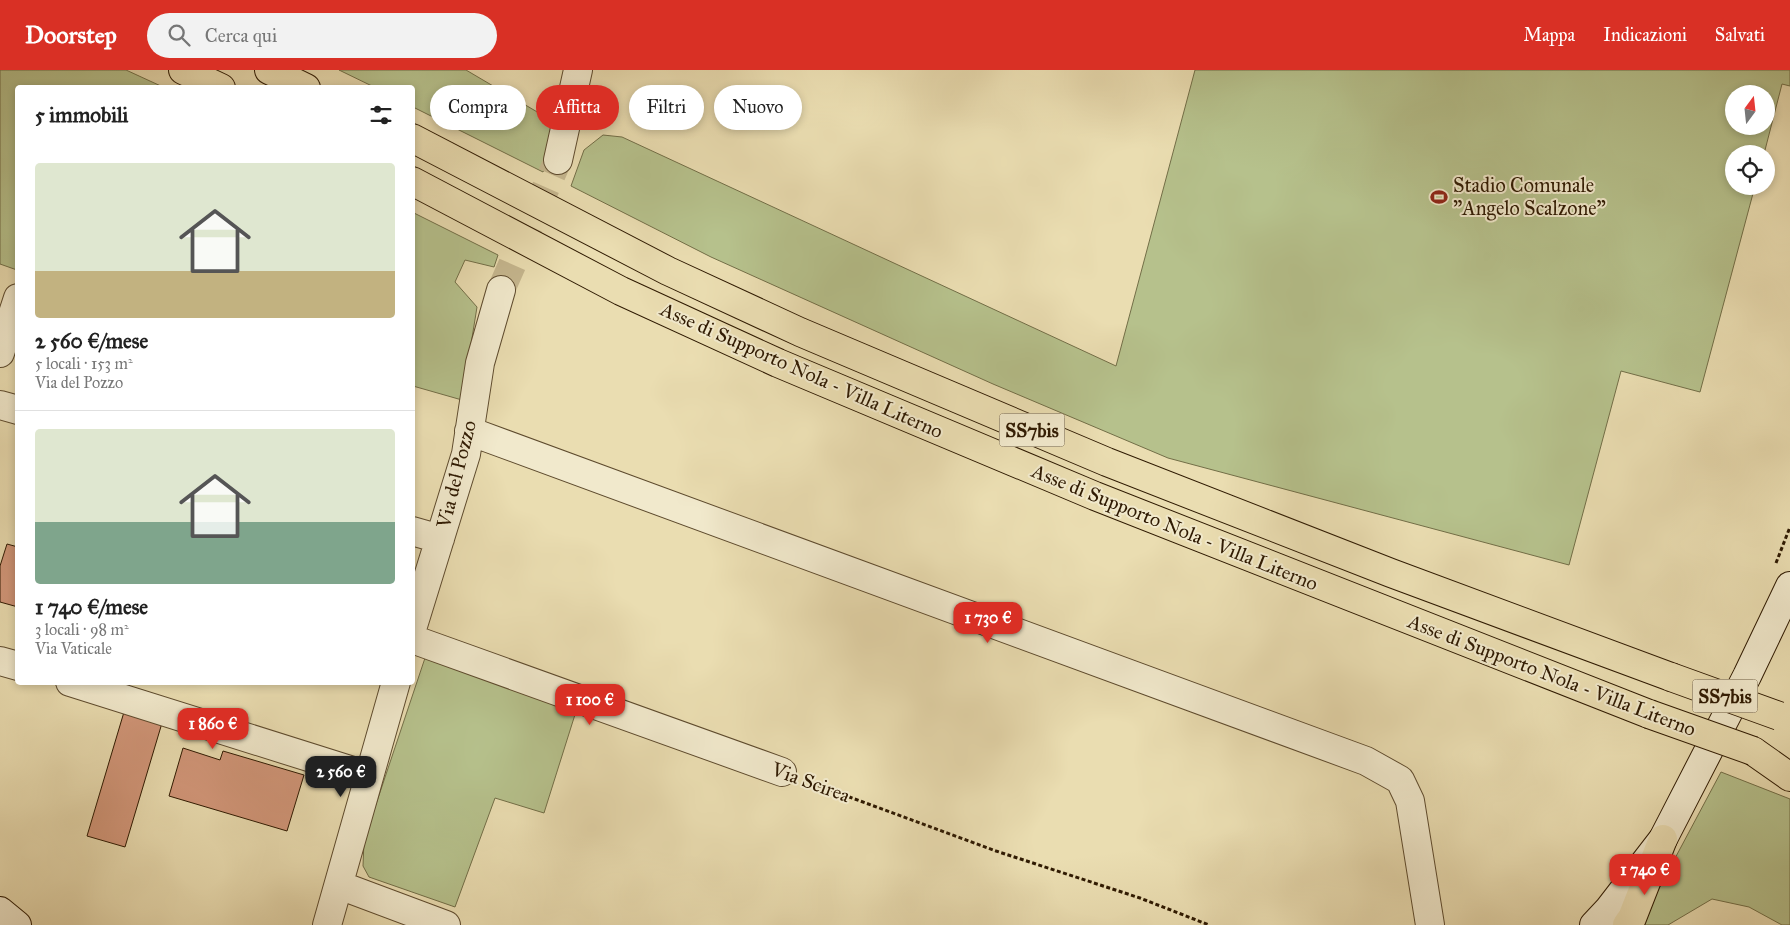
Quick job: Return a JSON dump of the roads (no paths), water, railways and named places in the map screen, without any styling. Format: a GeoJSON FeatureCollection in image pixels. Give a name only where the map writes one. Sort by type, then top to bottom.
{"type":"FeatureCollection","features":[{"type":"Feature","properties":{"kind":"highway"},"geometry":{"type":"LineString","coordinates":[[183,70],[215,85]]}},
{"type":"Feature","properties":{"kind":"highway"},"geometry":{"type":"LineString","coordinates":[[269,70],[300,85]]}},
{"type":"Feature","properties":{"kind":"highway","name":"Asse di Supporto Nola - Villa Literno"},"geometry":{"type":"LineString","coordinates":[[415,140],[668,271],[800,332],[1107,462],[1391,573],[1786,718]]}},
{"type":"Feature","properties":{"kind":"highway","name":"Asse di Supporto Nola - Villa Literno"},"geometry":{"type":"LineString","coordinates":[[415,182],[621,291],[778,363],[1095,496],[1649,714],[1790,762]]}},
{"type":"Feature","properties":{"kind":"highway"},"geometry":{"type":"LineString","coordinates":[[1754,751],[1790,777]]}},
{"type":"Feature","properties":{"kind":"highway"},"geometry":{"type":"LineString","coordinates":[[1627,925],[1632,918],[1663,839]]}},
{"type":"Feature","properties":{"kind":"street"},"geometry":{"type":"LineString","coordinates":[[558,160],[578,70]]}},
{"type":"Feature","properties":{"kind":"street","name":"Via del Pozzo"},"geometry":{"type":"LineString","coordinates":[[415,619],[466,454],[480,363],[501,290]]}},
{"type":"Feature","properties":{"kind":"street"},"geometry":{"type":"LineString","coordinates":[[0,353],[15,307]]}},
{"type":"Feature","properties":{"kind":"street"},"geometry":{"type":"LineString","coordinates":[[0,405],[15,409]]}},
{"type":"Feature","properties":{"kind":"street"},"geometry":{"type":"LineString","coordinates":[[470,430],[1366,761],[1400,780],[1410,801],[1430,925]]}},
{"type":"Feature","properties":{"kind":"street"},"geometry":{"type":"LineString","coordinates":[[415,532],[440,539]]}},
{"type":"Feature","properties":{"kind":"street"},"geometry":{"type":"LineString","coordinates":[[1594,925],[1663,839],[1747,676],[1790,586]]}},
{"type":"Feature","properties":{"kind":"street","name":"Via Scirea"},"geometry":{"type":"LineString","coordinates":[[415,640],[782,772]]}},
{"type":"Feature","properties":{"kind":"street"},"geometry":{"type":"LineString","coordinates":[[0,661],[15,665]]}},
{"type":"Feature","properties":{"kind":"street"},"geometry":{"type":"LineString","coordinates":[[80,685],[369,776]]}},
{"type":"Feature","properties":{"kind":"street"},"geometry":{"type":"LineString","coordinates":[[327,925],[395,685]]}},
{"type":"Feature","properties":{"kind":"street"},"geometry":{"type":"LineString","coordinates":[[338,885],[446,925]]}},
{"type":"Feature","properties":{"kind":"street"},"geometry":{"type":"LineString","coordinates":[[0,911],[17,925]]}},
{"type":"Feature","properties":{"kind":"tunnel"},"geometry":{"type":"LineString","coordinates":[[501,290],[558,160]]}},
{"type":"Feature","properties":{"kind":"place","name":"Stadio Comunale \"Angelo Scalzone\""},"geometry":{"type":"Point","coordinates":[1439,197]}}]}
